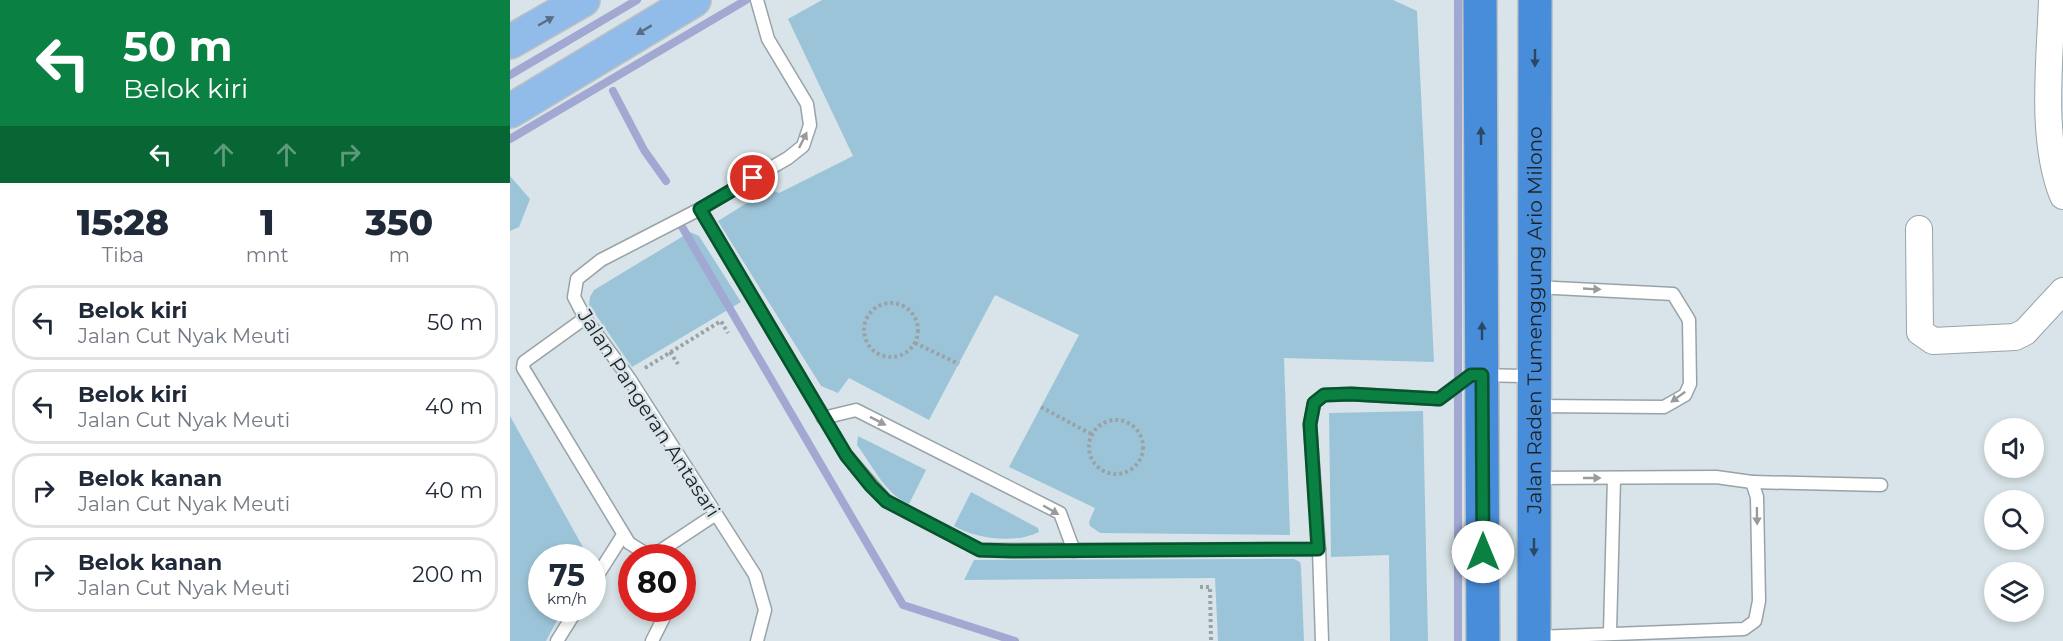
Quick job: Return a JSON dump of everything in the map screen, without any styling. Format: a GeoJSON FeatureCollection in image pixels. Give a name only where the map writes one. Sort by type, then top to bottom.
{"type":"FeatureCollection","features":[{"type":"Feature","properties":{"kind":"highway"},"geometry":{"type":"LineString","coordinates":[[1480,0],[1476,375],[1483,641]]}},
{"type":"Feature","properties":{"kind":"highway","name":"Jalan Raden Tumenggung Ario Milono"},"geometry":{"type":"LineString","coordinates":[[1534,639],[1535,0]]}},
{"type":"Feature","properties":{"kind":"main road"},"geometry":{"type":"LineString","coordinates":[[510,42],[583,0]]}},
{"type":"Feature","properties":{"kind":"main road"},"geometry":{"type":"LineString","coordinates":[[510,111],[694,0]]}},
{"type":"Feature","properties":{"kind":"street"},"geometry":{"type":"LineString","coordinates":[[2052,0],[2048,96],[2053,152],[2063,196]]}},
{"type":"Feature","properties":{"kind":"street"},"geometry":{"type":"LineString","coordinates":[[1918,229],[1920,332],[1933,341],[2015,337],[2025,332],[2063,291]]}},
{"type":"Feature","properties":{"kind":"lane","name":"Jalan Pangeran Antasari"},"geometry":{"type":"LineString","coordinates":[[757,3],[768,39],[807,104],[810,124],[802,146],[788,158],[700,209],[601,260],[577,279],[574,297],[585,318],[629,378],[755,575],[765,610],[757,641]]}},
{"type":"Feature","properties":{"kind":"lane"},"geometry":{"type":"LineString","coordinates":[[700,209],[846,455],[886,501],[980,550],[1318,549]]}},
{"type":"Feature","properties":{"kind":"lane"},"geometry":{"type":"LineString","coordinates":[[1322,641],[1310,424],[1314,403],[1324,395],[1351,394],[1439,399],[1476,375],[1534,391],[1664,407],[1685,395],[1690,384],[1692,349],[1689,320],[1673,294],[1534,286]]}},
{"type":"Feature","properties":{"kind":"lane"},"geometry":{"type":"LineString","coordinates":[[585,318],[524,362],[523,368],[631,544]]}},
{"type":"Feature","properties":{"kind":"lane"},"geometry":{"type":"LineString","coordinates":[[823,418],[856,410],[1060,513],[1074,551]]}},
{"type":"Feature","properties":{"kind":"lane"},"geometry":{"type":"LineString","coordinates":[[1534,478],[1716,477],[1752,482],[1881,485]]}},
{"type":"Feature","properties":{"kind":"lane"},"geometry":{"type":"LineString","coordinates":[[1610,632],[1614,478]]}},
{"type":"Feature","properties":{"kind":"lane"},"geometry":{"type":"LineString","coordinates":[[1534,639],[1610,632],[1744,629],[1755,621],[1759,601],[1757,497],[1752,482]]}},
{"type":"Feature","properties":{"kind":"lane"},"geometry":{"type":"LineString","coordinates":[[672,544],[716,514]]}},
{"type":"Feature","properties":{"kind":"lane"},"geometry":{"type":"LineString","coordinates":[[606,562],[623,535]]}},
{"type":"Feature","properties":{"kind":"lane"},"geometry":{"type":"LineString","coordinates":[[557,641],[569,622]]}},
{"type":"Feature","properties":{"kind":"lane"},"geometry":{"type":"LineString","coordinates":[[652,641],[662,622]]}},
{"type":"Feature","properties":{"kind":"path"},"geometry":{"type":"LineString","coordinates":[[885,304],[904,306],[914,315],[919,329],[915,344],[905,354],[890,358],[876,353],[866,342],[863,327],[868,315],[885,304]]}},
{"type":"Feature","properties":{"kind":"path"},"geometry":{"type":"LineString","coordinates":[[629,378],[722,321],[728,333]]}},
{"type":"Feature","properties":{"kind":"path"},"geometry":{"type":"LineString","coordinates":[[915,344],[959,364]]}},
{"type":"Feature","properties":{"kind":"path"},"geometry":{"type":"LineString","coordinates":[[670,352],[678,364]]}},
{"type":"Feature","properties":{"kind":"path"},"geometry":{"type":"LineString","coordinates":[[1041,407],[1093,435]]}},
{"type":"Feature","properties":{"kind":"path"},"geometry":{"type":"LineString","coordinates":[[1117,420],[1129,423],[1139,432],[1144,446],[1141,461],[1130,471],[1115,475],[1101,470],[1091,459],[1089,444],[1093,435],[1104,423],[1117,420]]}},
{"type":"Feature","properties":{"kind":"path"},"geometry":{"type":"LineString","coordinates":[[1200,587],[1210,587],[1211,641]]}},
{"type":"Feature","properties":{"kind":"shaded area"},"geometry":{"type":"Polygon","coordinates":[[[822,0],[1393,0],[1417,11],[1434,362],[1284,358],[1290,535],[1100,533],[1090,526],[1089,522],[1095,508],[1009,467],[1079,335],[995,295],[929,420],[849,378],[838,393],[821,386],[718,221],[769,189],[779,193],[853,156],[788,19],[822,0]]]}},
{"type":"Feature","properties":{"kind":"shaded area"},"geometry":{"type":"Polygon","coordinates":[[[510,176],[530,199],[519,227],[510,231],[510,176]]]}},
{"type":"Feature","properties":{"kind":"shaded area"},"geometry":{"type":"Polygon","coordinates":[[[690,232],[699,236],[741,302],[632,367],[589,305],[590,297],[594,290],[690,232]]]}},
{"type":"Feature","properties":{"kind":"shaded area"},"geometry":{"type":"Polygon","coordinates":[[[1423,411],[1428,641],[1390,641],[1389,555],[1331,557],[1329,413],[1423,411]]]}},
{"type":"Feature","properties":{"kind":"shaded area"},"geometry":{"type":"Polygon","coordinates":[[[510,416],[581,544],[528,544],[528,622],[556,622],[546,641],[510,641],[510,416]]]}},
{"type":"Feature","properties":{"kind":"shaded area"},"geometry":{"type":"Polygon","coordinates":[[[858,436],[926,470],[909,504],[893,494],[880,479],[857,445],[858,436]]]}},
{"type":"Feature","properties":{"kind":"shaded area"},"geometry":{"type":"Polygon","coordinates":[[[971,492],[1038,528],[1039,532],[1007,539],[984,537],[954,526],[971,492]]]}},
{"type":"Feature","properties":{"kind":"shaded area"},"geometry":{"type":"Polygon","coordinates":[[[1294,559],[1300,562],[1301,567],[1304,641],[1218,641],[1215,578],[964,580],[974,560],[1294,559]]]}},
{"type":"Feature","properties":{"kind":"waterway"},"geometry":{"type":"LineString","coordinates":[[510,75],[637,0]]}},
{"type":"Feature","properties":{"kind":"waterway"},"geometry":{"type":"LineString","coordinates":[[510,139],[746,0]]}},
{"type":"Feature","properties":{"kind":"waterway"},"geometry":{"type":"LineString","coordinates":[[1458,0],[1458,641]]}},
{"type":"Feature","properties":{"kind":"waterway"},"geometry":{"type":"LineString","coordinates":[[613,91],[644,150],[666,181]]}},
{"type":"Feature","properties":{"kind":"waterway"},"geometry":{"type":"LineString","coordinates":[[681,225],[903,605],[1015,641]]}},
{"type":"Feature","properties":{"kind":"route"},"geometry":{"type":"LineString","coordinates":[[753,178],[700,209],[776,341],[846,455],[886,501],[952,536],[980,550],[1318,549],[1310,424],[1314,403],[1324,395],[1351,394],[1439,399],[1471,375],[1482,375],[1483,552]]}}]}
